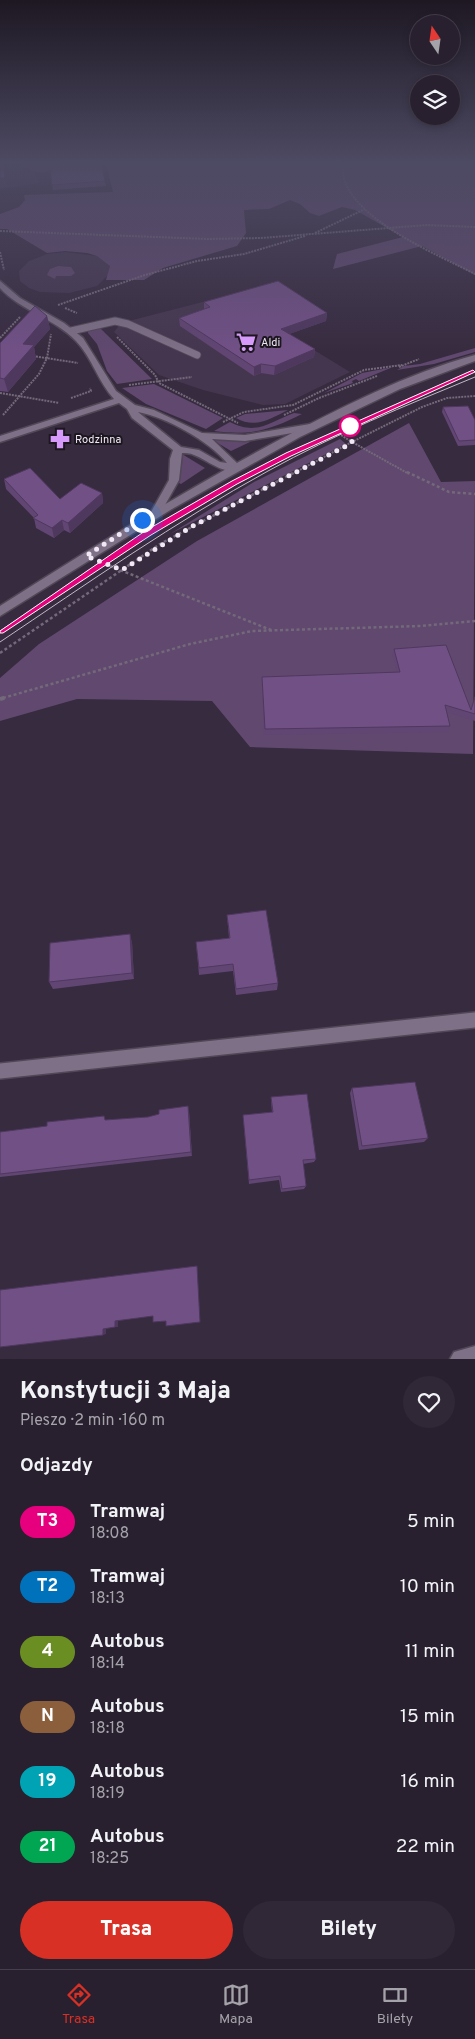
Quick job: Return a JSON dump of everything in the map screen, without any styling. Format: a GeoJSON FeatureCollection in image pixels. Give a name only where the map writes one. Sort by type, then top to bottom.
{"type":"FeatureCollection","features":[{"type":"Feature","properties":{"kind":"street"},"geometry":{"type":"LineString","coordinates":[[0,283],[18,298],[71,331],[90,352],[109,388],[120,400],[131,407],[148,410],[200,436],[227,455],[236,467]]}},
{"type":"Feature","properties":{"kind":"street"},"geometry":{"type":"LineString","coordinates":[[0,612],[156,512],[310,427],[403,383],[475,358]]}},
{"type":"Feature","properties":{"kind":"street"},"geometry":{"type":"LineString","coordinates":[[0,439],[120,400]]}},
{"type":"Feature","properties":{"kind":"street"},"geometry":{"type":"LineString","coordinates":[[131,407],[135,416],[178,450],[196,452],[218,465],[236,467]]}},
{"type":"Feature","properties":{"kind":"street"},"geometry":{"type":"LineString","coordinates":[[200,436],[245,438],[310,427]]}},
{"type":"Feature","properties":{"kind":"street"},"geometry":{"type":"LineString","coordinates":[[156,512],[174,480],[175,459],[178,450]]}},
{"type":"Feature","properties":{"kind":"street"},"geometry":{"type":"LineString","coordinates":[[460,1359],[475,1357]]}},
{"type":"Feature","properties":{"kind":"lane"},"geometry":{"type":"LineString","coordinates":[[71,331],[115,321],[128,324],[197,355]]}},
{"type":"Feature","properties":{"kind":"lane"},"geometry":{"type":"LineString","coordinates":[[0,1071],[475,1020]]}},
{"type":"Feature","properties":{"kind":"path"},"geometry":{"type":"LineString","coordinates":[[58,305],[145,275],[197,261],[244,254],[312,234],[328,226]]}},
{"type":"Feature","properties":{"kind":"path"},"geometry":{"type":"LineString","coordinates":[[0,231],[208,240],[410,226]]}},
{"type":"Feature","properties":{"kind":"path"},"geometry":{"type":"LineString","coordinates":[[461,226],[475,227]]}},
{"type":"Feature","properties":{"kind":"path"},"geometry":{"type":"LineString","coordinates":[[390,228],[475,274]]}},
{"type":"Feature","properties":{"kind":"path"},"geometry":{"type":"LineString","coordinates":[[0,338],[21,316],[14,312]]}},
{"type":"Feature","properties":{"kind":"path"},"geometry":{"type":"LineString","coordinates":[[43,330],[58,338]]}},
{"type":"Feature","properties":{"kind":"path"},"geometry":{"type":"LineString","coordinates":[[113,333],[158,380],[245,425]]}},
{"type":"Feature","properties":{"kind":"path"},"geometry":{"type":"LineString","coordinates":[[8,422],[2,415],[39,374],[47,358],[51,334]]}},
{"type":"Feature","properties":{"kind":"path"},"geometry":{"type":"LineString","coordinates":[[27,355],[82,364],[80,357]]}},
{"type":"Feature","properties":{"kind":"path"},"geometry":{"type":"LineString","coordinates":[[230,418],[244,412],[277,409],[293,405],[364,370],[426,361]]}},
{"type":"Feature","properties":{"kind":"path"},"geometry":{"type":"LineString","coordinates":[[281,416],[318,398],[408,362]]}},
{"type":"Feature","properties":{"kind":"path"},"geometry":{"type":"LineString","coordinates":[[158,380],[192,377]]}},
{"type":"Feature","properties":{"kind":"path"},"geometry":{"type":"LineString","coordinates":[[50,406],[91,391],[88,382]]}},
{"type":"Feature","properties":{"kind":"path"},"geometry":{"type":"LineString","coordinates":[[0,393],[59,403]]}},
{"type":"Feature","properties":{"kind":"path"},"geometry":{"type":"LineString","coordinates":[[0,653],[160,544],[354,440],[422,407],[447,398],[475,396]]}},
{"type":"Feature","properties":{"kind":"path"},"geometry":{"type":"LineString","coordinates":[[354,440],[426,483],[449,492],[475,494]]}},
{"type":"Feature","properties":{"kind":"path"},"geometry":{"type":"LineString","coordinates":[[86,556],[274,631]]}},
{"type":"Feature","properties":{"kind":"path"},"geometry":{"type":"LineString","coordinates":[[0,699],[190,644],[252,631],[421,626],[475,621]]}},
{"type":"Feature","properties":{"kind":"shaded area"},"geometry":{"type":"Polygon","coordinates":[[[0,226],[245,226],[246,233],[237,246],[163,268],[144,280],[106,280],[110,266],[97,256],[65,251],[47,253],[7,229],[0,229],[0,226]]]}},
{"type":"Feature","properties":{"kind":"shaded area"},"geometry":{"type":"Polygon","coordinates":[[[384,226],[475,226],[475,275],[422,246],[333,269],[337,254],[403,237],[384,226]]]}},
{"type":"Feature","properties":{"kind":"shaded area"},"geometry":{"type":"Polygon","coordinates":[[[65,252],[97,256],[107,261],[110,266],[110,273],[97,286],[69,293],[40,292],[29,288],[20,281],[19,271],[29,261],[47,254],[65,252]]]}},
{"type":"Feature","properties":{"kind":"shaded area"},"geometry":{"type":"Polygon","coordinates":[[[58,266],[71,267],[75,273],[71,276],[56,276],[55,279],[47,275],[50,269],[58,266]]]}},
{"type":"Feature","properties":{"kind":"shaded area"},"geometry":{"type":"Polygon","coordinates":[[[226,296],[350,372],[285,404],[263,405],[203,390],[159,375],[114,332],[121,323],[226,296]]]}},
{"type":"Feature","properties":{"kind":"shaded area"},"geometry":{"type":"Polygon","coordinates":[[[99,327],[152,379],[117,384],[107,371],[97,344],[88,333],[88,330],[99,327]]]}},
{"type":"Feature","properties":{"kind":"shaded area"},"geometry":{"type":"Polygon","coordinates":[[[475,348],[475,352],[434,364],[397,370],[404,366],[420,364],[475,348]]]}},
{"type":"Feature","properties":{"kind":"shaded area"},"geometry":{"type":"Polygon","coordinates":[[[393,367],[359,381],[356,379],[352,381],[353,383],[324,393],[362,373],[393,367]]]}},
{"type":"Feature","properties":{"kind":"shaded area"},"geometry":{"type":"Polygon","coordinates":[[[154,384],[223,418],[206,429],[146,404],[122,388],[154,384]]]}},
{"type":"Feature","properties":{"kind":"shaded area"},"geometry":{"type":"Polygon","coordinates":[[[288,410],[256,423],[236,418],[245,414],[288,410]]]}},
{"type":"Feature","properties":{"kind":"shaded area"},"geometry":{"type":"Polygon","coordinates":[[[294,413],[302,414],[270,428],[239,433],[214,431],[230,422],[239,426],[256,428],[294,413]]]}},
{"type":"Feature","properties":{"kind":"shaded area"},"geometry":{"type":"Polygon","coordinates":[[[409,423],[441,482],[475,481],[473,754],[250,747],[212,701],[77,699],[0,721],[0,678],[39,644],[197,541],[409,423]]]}},
{"type":"Feature","properties":{"kind":"shaded area"},"geometry":{"type":"Polygon","coordinates":[[[211,439],[248,441],[250,442],[231,451],[211,439]]]}},
{"type":"Feature","properties":{"kind":"shaded area"},"geometry":{"type":"Polygon","coordinates":[[[340,439],[346,444],[170,534],[254,482],[340,439]]]}},
{"type":"Feature","properties":{"kind":"shaded area"},"geometry":{"type":"Polygon","coordinates":[[[182,454],[205,468],[181,484],[179,483],[182,454]]]}},
{"type":"Feature","properties":{"kind":"building"},"geometry":{"type":"Polygon","coordinates":[[[278,281],[327,313],[281,329],[315,349],[275,366],[261,364],[254,367],[179,318],[210,307],[204,302],[278,281]]]}},
{"type":"Feature","properties":{"kind":"building"},"geometry":{"type":"Polygon","coordinates":[[[35,306],[47,316],[23,344],[34,345],[4,379],[0,378],[0,343],[35,306]]]}},
{"type":"Feature","properties":{"kind":"building"},"geometry":{"type":"Polygon","coordinates":[[[468,406],[475,420],[475,440],[459,441],[443,407],[468,406]]]}},
{"type":"Feature","properties":{"kind":"building"},"geometry":{"type":"Polygon","coordinates":[[[30,468],[60,499],[81,483],[102,493],[68,523],[62,520],[52,528],[33,518],[38,515],[4,479],[30,468]]]}},
{"type":"Feature","properties":{"kind":"building"},"geometry":{"type":"Polygon","coordinates":[[[446,645],[471,710],[475,697],[475,714],[445,705],[450,726],[265,729],[262,677],[400,672],[394,649],[446,645]]]}},
{"type":"Feature","properties":{"kind":"building"},"geometry":{"type":"Polygon","coordinates":[[[266,910],[278,983],[236,989],[233,964],[199,968],[196,942],[230,938],[227,915],[266,910]]]}},
{"type":"Feature","properties":{"kind":"building"},"geometry":{"type":"Polygon","coordinates":[[[130,934],[132,973],[49,982],[50,943],[130,934]]]}},
{"type":"Feature","properties":{"kind":"building"},"geometry":{"type":"Polygon","coordinates":[[[415,1082],[428,1138],[362,1146],[352,1088],[415,1082]]]}},
{"type":"Feature","properties":{"kind":"building"},"geometry":{"type":"Polygon","coordinates":[[[307,1094],[316,1159],[303,1160],[306,1186],[282,1189],[280,1176],[249,1180],[243,1115],[273,1112],[271,1097],[307,1094]]]}},
{"type":"Feature","properties":{"kind":"building"},"geometry":{"type":"Polygon","coordinates":[[[188,1106],[191,1152],[0,1174],[0,1132],[47,1126],[47,1122],[104,1116],[105,1120],[148,1117],[159,1114],[159,1110],[188,1106]]]}},
{"type":"Feature","properties":{"kind":"building"},"geometry":{"type":"Polygon","coordinates":[[[197,1266],[200,1322],[166,1326],[166,1321],[153,1322],[153,1316],[115,1321],[115,1327],[103,1329],[103,1335],[0,1347],[0,1290],[197,1266]]]}},
{"type":"Feature","properties":{"kind":"tram line","name":"T3"},"geometry":{"type":"LineString","coordinates":[[0,631],[148,533],[235,482],[288,454],[475,372]]}},
{"type":"Feature","properties":{"kind":"tram line"},"geometry":{"type":"LineString","coordinates":[[0,642],[166,532],[268,471],[344,433],[475,377]]}},
{"type":"Feature","properties":{"kind":"tram line"},"geometry":{"type":"LineString","coordinates":[[0,631],[148,533],[200,502]]}},
{"type":"Feature","properties":{"kind":"place","name":"Aldi"},"geometry":{"type":"Point","coordinates":[246,342]}},
{"type":"Feature","properties":{"kind":"place","name":"Rodzinna"},"geometry":{"type":"Point","coordinates":[60,439]}},
{"type":"Feature","properties":{"kind":"route"},"geometry":{"type":"LineString","coordinates":[[142,520],[86,556],[122,570],[160,544],[346,446],[352,442],[350,426]]}}]}
